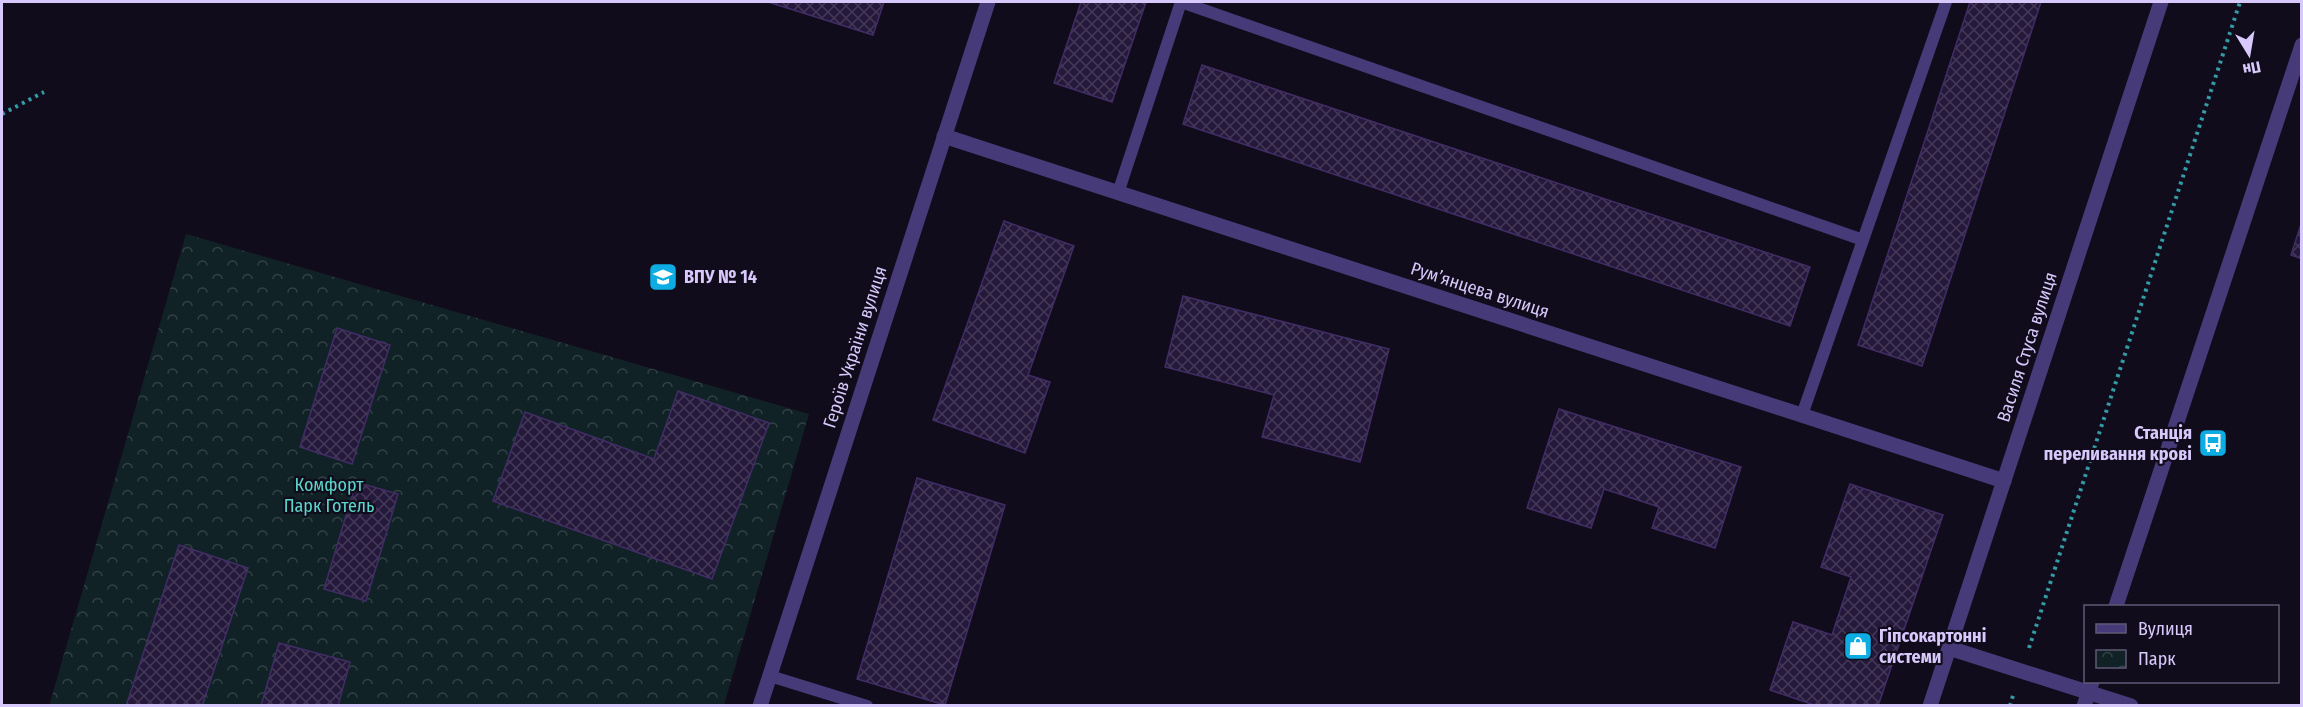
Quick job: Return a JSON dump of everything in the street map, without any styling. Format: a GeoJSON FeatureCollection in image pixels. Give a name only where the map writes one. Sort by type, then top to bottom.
{"type":"FeatureCollection","features":[{"type":"Feature","properties":{"kind":"street","name":"Героїв України вулиця"},"geometry":{"type":"LineString","coordinates":[[760,705],[988,2]]}},
{"type":"Feature","properties":{"kind":"street","name":"Василя Стуса вулиця"},"geometry":{"type":"LineString","coordinates":[[1930,705],[2161,2]]}},
{"type":"Feature","properties":{"kind":"street"},"geometry":{"type":"LineString","coordinates":[[2116,605],[2301,45]]}},
{"type":"Feature","properties":{"kind":"street","name":"Рум’янцева вулиця"},"geometry":{"type":"LineString","coordinates":[[944,136],[2004,481]]}},
{"type":"Feature","properties":{"kind":"street"},"geometry":{"type":"LineString","coordinates":[[1949,648],[2131,705]]}},
{"type":"Feature","properties":{"kind":"lane"},"geometry":{"type":"LineString","coordinates":[[1118,193],[1181,2],[1863,240]]}},
{"type":"Feature","properties":{"kind":"lane"},"geometry":{"type":"LineString","coordinates":[[1802,415],[1946,2]]}},
{"type":"Feature","properties":{"kind":"lane"},"geometry":{"type":"LineString","coordinates":[[770,676],[867,705]]}},
{"type":"Feature","properties":{"kind":"path"},"geometry":{"type":"LineString","coordinates":[[2010,705],[2240,2]]}},
{"type":"Feature","properties":{"kind":"path"},"geometry":{"type":"LineString","coordinates":[[2,114],[44,92]]}},
{"type":"Feature","properties":{"kind":"green space","name":"Комфорт Парк Готель"},"geometry":{"type":"Polygon","coordinates":[[[186,234],[809,414],[724,705],[49,706],[186,234]]]}},
{"type":"Feature","properties":{"kind":"building"},"geometry":{"type":"Polygon","coordinates":[[[768,2],[884,2],[873,35],[768,2]]]}},
{"type":"Feature","properties":{"kind":"building"},"geometry":{"type":"Polygon","coordinates":[[[1081,2],[1146,2],[1112,102],[1054,83],[1081,2]]]}},
{"type":"Feature","properties":{"kind":"building"},"geometry":{"type":"Polygon","coordinates":[[[1970,2],[2041,2],[1922,366],[1858,345],[1970,2]]]}},
{"type":"Feature","properties":{"kind":"building"},"geometry":{"type":"Polygon","coordinates":[[[1202,65],[1810,267],[1790,326],[1183,124],[1202,65]]]}},
{"type":"Feature","properties":{"kind":"building"},"geometry":{"type":"Polygon","coordinates":[[[1004,221],[1074,246],[1028,375],[1050,382],[1025,453],[933,420],[1004,221]]]}},
{"type":"Feature","properties":{"kind":"building"},"geometry":{"type":"Polygon","coordinates":[[[2302,221],[2302,259],[2291,255],[2302,221]]]}},
{"type":"Feature","properties":{"kind":"building"},"geometry":{"type":"Polygon","coordinates":[[[1183,296],[1389,349],[1360,462],[1262,437],[1274,395],[1165,367],[1183,296]]]}},
{"type":"Feature","properties":{"kind":"building"},"geometry":{"type":"Polygon","coordinates":[[[337,328],[390,345],[352,464],[300,447],[337,328]]]}},
{"type":"Feature","properties":{"kind":"building"},"geometry":{"type":"Polygon","coordinates":[[[678,391],[769,423],[712,579],[493,501],[525,412],[654,459],[678,391]]]}},
{"type":"Feature","properties":{"kind":"building"},"geometry":{"type":"Polygon","coordinates":[[[1559,409],[1741,467],[1715,548],[1652,528],[1659,507],[1604,489],[1591,528],[1527,508],[1559,409]]]}},
{"type":"Feature","properties":{"kind":"building"},"geometry":{"type":"Polygon","coordinates":[[[917,478],[1005,505],[945,705],[857,679],[917,478]]]}},
{"type":"Feature","properties":{"kind":"building"},"geometry":{"type":"Polygon","coordinates":[[[356,482],[398,494],[366,601],[324,589],[356,482]]]}},
{"type":"Feature","properties":{"kind":"building"},"geometry":{"type":"Polygon","coordinates":[[[1850,484],[1943,515],[1878,706],[1817,706],[1770,690],[1793,622],[1832,635],[1851,577],[1821,567],[1850,484]]]}},
{"type":"Feature","properties":{"kind":"building"},"geometry":{"type":"Polygon","coordinates":[[[179,545],[248,568],[202,706],[126,706],[179,545]]]}},
{"type":"Feature","properties":{"kind":"building"},"geometry":{"type":"Polygon","coordinates":[[[279,643],[350,662],[338,706],[261,706],[279,643]]]}},
{"type":"Feature","properties":{"kind":"place","name":"ВПУ № 14"},"geometry":{"type":"Point","coordinates":[663,277]}},
{"type":"Feature","properties":{"kind":"place","name":"Станція переливання крові"},"geometry":{"type":"Point","coordinates":[2213,443]}},
{"type":"Feature","properties":{"kind":"place","name":"Гіпсокартонні системи"},"geometry":{"type":"Point","coordinates":[1858,646]}}]}
